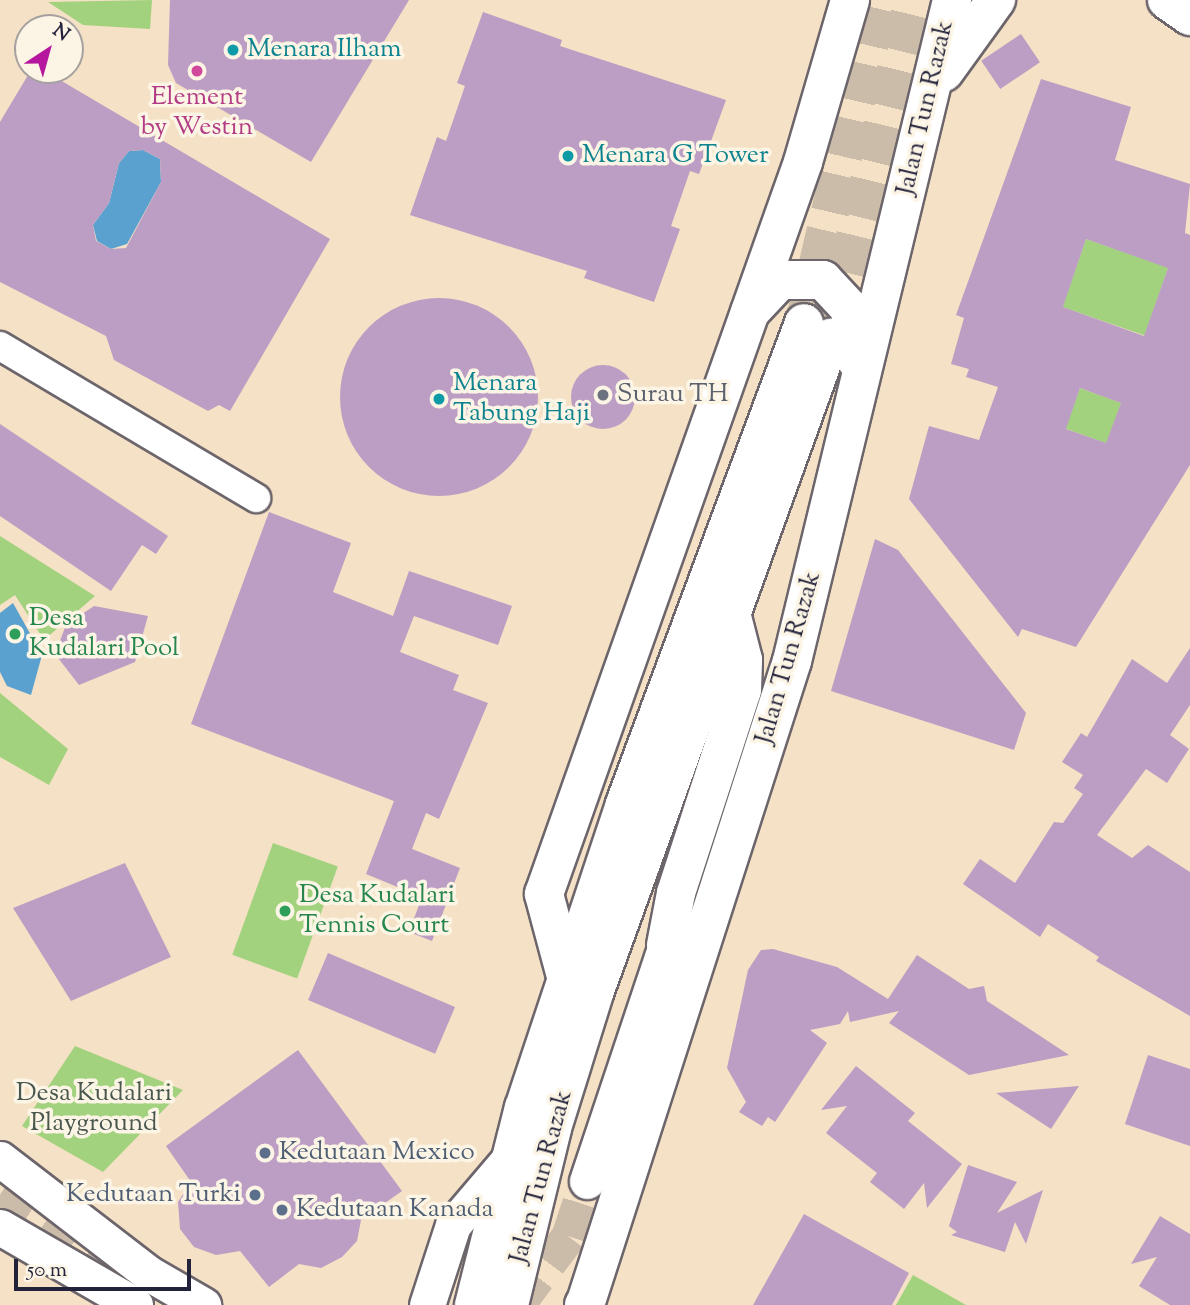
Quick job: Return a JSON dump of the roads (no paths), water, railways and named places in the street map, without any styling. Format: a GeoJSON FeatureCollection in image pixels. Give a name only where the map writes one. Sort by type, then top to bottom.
{"type":"FeatureCollection","features":[{"type":"Feature","properties":{"kind":"main road","name":"Jalan Tun Razak"},"geometry":{"type":"LineString","coordinates":[[585,1304],[792,662],[933,91],[952,0]]}},
{"type":"Feature","properties":{"kind":"main road"},"geometry":{"type":"LineString","coordinates":[[933,91],[996,0]]}},
{"type":"Feature","properties":{"kind":"main road"},"geometry":{"type":"LineString","coordinates":[[1167,0],[1190,16]]}},
{"type":"Feature","properties":{"kind":"main road"},"geometry":{"type":"LineString","coordinates":[[567,980],[544,894],[741,324],[803,162],[849,2]]}},
{"type":"Feature","properties":{"kind":"main road"},"geometry":{"type":"LineString","coordinates":[[741,324],[780,280],[802,275],[831,284],[850,309],[858,387]]}},
{"type":"Feature","properties":{"kind":"main road","name":"Jalan Tun Razak"},"geometry":{"type":"LineString","coordinates":[[474,1305],[510,1158],[567,980],[817,330],[732,617],[594,993],[509,1305]]}},
{"type":"Feature","properties":{"kind":"main road"},"geometry":{"type":"LineString","coordinates":[[666,946],[676,893],[742,690],[743,660],[732,617]]}},
{"type":"Feature","properties":{"kind":"main road"},"geometry":{"type":"LineString","coordinates":[[666,946],[697,887],[762,698],[792,662]]}},
{"type":"Feature","properties":{"kind":"street"},"geometry":{"type":"LineString","coordinates":[[0,346],[256,498]]}},
{"type":"Feature","properties":{"kind":"street"},"geometry":{"type":"LineString","coordinates":[[587,1181],[666,946]]}},
{"type":"Feature","properties":{"kind":"street"},"geometry":{"type":"LineString","coordinates":[[428,1305],[453,1225],[510,1158]]}},
{"type":"Feature","properties":{"kind":"street"},"geometry":{"type":"LineString","coordinates":[[0,1159],[148,1273],[203,1305]]}},
{"type":"Feature","properties":{"kind":"street"},"geometry":{"type":"LineString","coordinates":[[0,1227],[135,1305]]}},
{"type":"Feature","properties":{"kind":"water"},"geometry":{"type":"Polygon","coordinates":[[[143,150],[160,159],[161,182],[127,244],[111,249],[97,241],[93,225],[109,203],[119,163],[129,151],[143,150]]]}},
{"type":"Feature","properties":{"kind":"water","name":"Desa Kudalari Pool"},"geometry":{"type":"Polygon","coordinates":[[[13,603],[42,655],[31,695],[7,686],[0,672],[0,613],[13,603]]]}},
{"type":"Feature","properties":{"kind":"tunnel"},"geometry":{"type":"LineString","coordinates":[[804,323],[880,0]]}},
{"type":"Feature","properties":{"kind":"tunnel"},"geometry":{"type":"LineString","coordinates":[[833,328],[913,0]]}},
{"type":"Feature","properties":{"kind":"tunnel"},"geometry":{"type":"LineString","coordinates":[[517,1305],[569,1236],[587,1181]]}},
{"type":"Feature","properties":{"kind":"tunnel"},"geometry":{"type":"LineString","coordinates":[[0,1194],[153,1292]]}},
{"type":"Feature","properties":{"kind":"place","name":"Menara Ilham"},"geometry":{"type":"Point","coordinates":[233,50]}},
{"type":"Feature","properties":{"kind":"place","name":"Element by Westin"},"geometry":{"type":"Point","coordinates":[197,71]}},
{"type":"Feature","properties":{"kind":"place","name":"Menara G Tower"},"geometry":{"type":"Point","coordinates":[568,156]}},
{"type":"Feature","properties":{"kind":"place","name":"Surau TH"},"geometry":{"type":"Point","coordinates":[603,395]}},
{"type":"Feature","properties":{"kind":"place","name":"Menara Tabung Haji"},"geometry":{"type":"Point","coordinates":[439,399]}},
{"type":"Feature","properties":{"kind":"place","name":"Desa Kudalari Pool"},"geometry":{"type":"Point","coordinates":[15,634]}},
{"type":"Feature","properties":{"kind":"place","name":"Desa Kudalari Tennis Court"},"geometry":{"type":"Point","coordinates":[285,911]}},
{"type":"Feature","properties":{"kind":"place","name":"Kedutaan Mexico"},"geometry":{"type":"Point","coordinates":[265,1153]}},
{"type":"Feature","properties":{"kind":"place","name":"Kedutaan Turki"},"geometry":{"type":"Point","coordinates":[255,1195]}},
{"type":"Feature","properties":{"kind":"place","name":"Kedutaan Kanada"},"geometry":{"type":"Point","coordinates":[282,1210]}},
{"type":"Feature","properties":{"kind":"park label","name":"Desa Kudalari Playground"},"geometry":{"type":"Point","coordinates":[94,1109]}}]}
